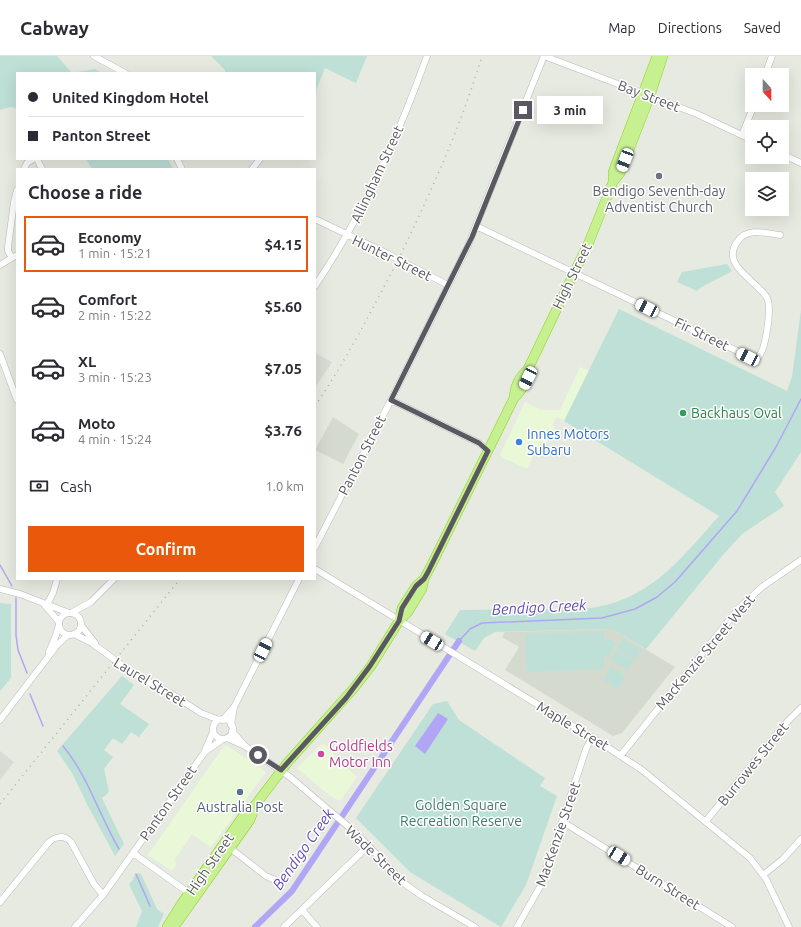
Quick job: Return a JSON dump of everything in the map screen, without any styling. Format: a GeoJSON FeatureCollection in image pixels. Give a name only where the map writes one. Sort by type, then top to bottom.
{"type":"FeatureCollection","features":[{"type":"Feature","properties":{"kind":"highway","name":"High Street"},"geometry":{"type":"LineString","coordinates":[[174,927],[192,895],[244,815],[256,804],[281,770],[350,693],[370,666],[399,621],[402,608],[416,586],[424,579],[514,398],[522,390],[528,378],[528,369],[589,242],[613,182],[620,173],[657,56]]}},
{"type":"Feature","properties":{"kind":"highway","name":"High Street"},"geometry":{"type":"LineString","coordinates":[[646,94],[663,56]]}},
{"type":"Feature","properties":{"kind":"highway","name":"High Street"},"geometry":{"type":"LineString","coordinates":[[167,927],[230,848],[250,820],[256,804]]}},
{"type":"Feature","properties":{"kind":"street"},"geometry":{"type":"LineString","coordinates":[[94,56],[124,72]]}},
{"type":"Feature","properties":{"kind":"street","name":"Allingham Street"},"geometry":{"type":"LineString","coordinates":[[316,285],[336,255],[382,168],[427,56]]}},
{"type":"Feature","properties":{"kind":"street","name":"Bay Street"},"geometry":{"type":"LineString","coordinates":[[544,56],[708,119],[745,137]]}},
{"type":"Feature","properties":{"kind":"street","name":"Panton Street"},"geometry":{"type":"LineString","coordinates":[[316,545],[391,400],[476,226],[544,56]]}},
{"type":"Feature","properties":{"kind":"street"},"geometry":{"type":"LineString","coordinates":[[768,68],[772,56]]}},
{"type":"Feature","properties":{"kind":"street"},"geometry":{"type":"LineString","coordinates":[[742,136],[751,112]]}},
{"type":"Feature","properties":{"kind":"street"},"geometry":{"type":"LineString","coordinates":[[789,157],[801,163]]}},
{"type":"Feature","properties":{"kind":"street"},"geometry":{"type":"LineString","coordinates":[[24,168],[27,163],[32,160]]}},
{"type":"Feature","properties":{"kind":"street"},"geometry":{"type":"LineString","coordinates":[[253,168],[259,160]]}},
{"type":"Feature","properties":{"kind":"street"},"geometry":{"type":"LineString","coordinates":[[0,265],[15,256],[8,251],[8,247],[16,194]]}},
{"type":"Feature","properties":{"kind":"street","name":"Hunter Street"},"geometry":{"type":"LineString","coordinates":[[316,220],[448,285]]}},
{"type":"Feature","properties":{"kind":"street","name":"Fir Street"},"geometry":{"type":"LineString","coordinates":[[476,226],[574,274],[618,293],[748,357],[755,358],[763,350],[769,305],[765,295],[736,266],[733,257],[734,249],[737,241],[741,237],[750,233],[760,232],[780,235]]}},
{"type":"Feature","properties":{"kind":"street"},"geometry":{"type":"LineString","coordinates":[[0,354],[16,397]]}},
{"type":"Feature","properties":{"kind":"street"},"geometry":{"type":"LineString","coordinates":[[391,400],[479,443],[488,451]]}},
{"type":"Feature","properties":{"kind":"street","name":"MacKenzie Street West"},"geometry":{"type":"LineString","coordinates":[[621,755],[739,608],[762,587],[801,560]]}},
{"type":"Feature","properties":{"kind":"street","name":"Maple Street"},"geometry":{"type":"LineString","coordinates":[[316,570],[592,737],[621,755],[648,775],[750,858],[763,874],[789,927]]}},
{"type":"Feature","properties":{"kind":"street"},"geometry":{"type":"LineString","coordinates":[[45,604],[53,593],[57,580]]}},
{"type":"Feature","properties":{"kind":"street"},"geometry":{"type":"LineString","coordinates":[[0,720],[62,640],[78,631],[80,622],[91,602],[113,580]]}},
{"type":"Feature","properties":{"kind":"street"},"geometry":{"type":"LineString","coordinates":[[204,753],[216,722],[221,720],[234,707],[298,580]]}},
{"type":"Feature","properties":{"kind":"street"},"geometry":{"type":"LineString","coordinates":[[0,589],[20,594],[74,614],[80,622]]}},
{"type":"Feature","properties":{"kind":"street"},"geometry":{"type":"LineString","coordinates":[[44,663],[54,641],[62,616],[91,602]]}},
{"type":"Feature","properties":{"kind":"street"},"geometry":{"type":"LineString","coordinates":[[45,604],[59,623],[62,631],[71,635]]}},
{"type":"Feature","properties":{"kind":"street","name":"Laurel Street"},"geometry":{"type":"LineString","coordinates":[[80,622],[100,649]]}},
{"type":"Feature","properties":{"kind":"street","name":"Laurel Street"},"geometry":{"type":"LineString","coordinates":[[71,635],[100,649],[134,674],[170,693],[201,713],[221,720]]}},
{"type":"Feature","properties":{"kind":"street"},"geometry":{"type":"LineString","coordinates":[[204,753],[225,738],[232,728],[234,707]]}},
{"type":"Feature","properties":{"kind":"street","name":"Burrowes Street"},"geometry":{"type":"LineString","coordinates":[[706,821],[785,724],[801,708]]}},
{"type":"Feature","properties":{"kind":"street","name":"Laurel Street"},"geometry":{"type":"LineString","coordinates":[[201,713],[213,730]]}},
{"type":"Feature","properties":{"kind":"street"},"geometry":{"type":"LineString","coordinates":[[221,720],[228,721],[232,728]]}},
{"type":"Feature","properties":{"kind":"street","name":"Wade Street"},"geometry":{"type":"LineString","coordinates":[[232,728],[245,746]]}},
{"type":"Feature","properties":{"kind":"street"},"geometry":{"type":"LineString","coordinates":[[213,730],[217,737],[225,738]]}},
{"type":"Feature","properties":{"kind":"street","name":"MacKenzie Street"},"geometry":{"type":"LineString","coordinates":[[517,927],[541,885],[586,749],[592,737]]}},
{"type":"Feature","properties":{"kind":"street","name":"Wade Street"},"geometry":{"type":"LineString","coordinates":[[225,738],[245,746],[281,770],[345,824],[405,884],[422,896],[475,927]]}},
{"type":"Feature","properties":{"kind":"street","name":"Panton Street"},"geometry":{"type":"LineString","coordinates":[[75,927],[103,895],[204,753]]}},
{"type":"Feature","properties":{"kind":"street","name":"Burn Street"},"geometry":{"type":"LineString","coordinates":[[563,822],[732,927]]}},
{"type":"Feature","properties":{"kind":"street"},"geometry":{"type":"LineString","coordinates":[[0,902],[49,842],[59,837],[66,838],[71,842],[94,884],[103,895]]}},
{"type":"Feature","properties":{"kind":"street"},"geometry":{"type":"LineString","coordinates":[[763,874],[783,859],[801,838]]}},
{"type":"Feature","properties":{"kind":"street"},"geometry":{"type":"LineString","coordinates":[[284,927],[368,846]]}},
{"type":"Feature","properties":{"kind":"street"},"geometry":{"type":"LineString","coordinates":[[230,848],[266,876],[274,880]]}},
{"type":"Feature","properties":{"kind":"street"},"geometry":{"type":"LineString","coordinates":[[133,853],[192,895]]}},
{"type":"Feature","properties":{"kind":"street"},"geometry":{"type":"LineString","coordinates":[[302,910],[317,927]]}},
{"type":"Feature","properties":{"kind":"shaded area"},"geometry":{"type":"Polygon","coordinates":[[[316,354],[332,362],[316,386],[316,354]]]}},
{"type":"Feature","properties":{"kind":"shaded area"},"geometry":{"type":"Polygon","coordinates":[[[580,367],[589,371],[564,421],[557,417],[552,425],[555,427],[546,444],[541,442],[527,469],[503,458],[500,455],[525,402],[541,410],[560,410],[580,367]]]}},
{"type":"Feature","properties":{"kind":"shaded area"},"geometry":{"type":"Polygon","coordinates":[[[333,417],[359,434],[343,464],[316,450],[333,417]]]}},
{"type":"Feature","properties":{"kind":"shaded area"},"geometry":{"type":"Polygon","coordinates":[[[612,629],[675,667],[622,733],[613,736],[505,670],[519,647],[502,637],[505,632],[612,629]]]}},
{"type":"Feature","properties":{"kind":"shaded area"},"geometry":{"type":"Polygon","coordinates":[[[438,713],[448,719],[425,754],[415,746],[438,713]]]}},
{"type":"Feature","properties":{"kind":"shaded area"},"geometry":{"type":"Polygon","coordinates":[[[323,743],[357,777],[340,801],[329,795],[297,768],[323,743]]]}},
{"type":"Feature","properties":{"kind":"shaded area"},"geometry":{"type":"Polygon","coordinates":[[[224,746],[228,746],[266,772],[211,847],[192,834],[175,859],[176,865],[172,871],[148,855],[224,746]]]}},
{"type":"Feature","properties":{"kind":"shaded area"},"geometry":{"type":"Polygon","coordinates":[[[0,751],[14,762],[0,780],[0,751]]]}},
{"type":"Feature","properties":{"kind":"green space"},"geometry":{"type":"Polygon","coordinates":[[[0,56],[57,56],[71,72],[16,72],[16,108],[10,107],[0,110],[0,56]]]}},
{"type":"Feature","properties":{"kind":"green space"},"geometry":{"type":"Polygon","coordinates":[[[211,56],[367,56],[356,83],[325,68],[316,90],[316,72],[225,72],[225,70],[211,56]]]}},
{"type":"Feature","properties":{"kind":"green space"},"geometry":{"type":"Polygon","coordinates":[[[95,69],[100,72],[78,72],[95,69]]]}},
{"type":"Feature","properties":{"kind":"green space"},"geometry":{"type":"Polygon","coordinates":[[[87,160],[168,160],[172,168],[91,168],[87,160]]]}},
{"type":"Feature","properties":{"kind":"green space"},"geometry":{"type":"Polygon","coordinates":[[[727,264],[732,271],[697,291],[677,282],[682,272],[727,264]]]}},
{"type":"Feature","properties":{"kind":"green space"},"geometry":{"type":"Polygon","coordinates":[[[619,309],[787,391],[792,377],[801,310],[801,452],[775,492],[784,506],[742,534],[646,649],[612,629],[609,629],[495,632],[484,638],[475,651],[445,634],[460,610],[582,609],[605,605],[625,598],[644,589],[660,578],[690,549],[719,516],[564,421],[619,309]]]}},
{"type":"Feature","properties":{"kind":"green space"},"geometry":{"type":"Polygon","coordinates":[[[0,603],[11,604],[11,678],[0,691],[0,603]]]}},
{"type":"Feature","properties":{"kind":"green space"},"geometry":{"type":"Polygon","coordinates":[[[604,632],[604,646],[607,637],[616,643],[608,657],[604,656],[604,669],[527,672],[525,634],[604,632]]]}},
{"type":"Feature","properties":{"kind":"green space"},"geometry":{"type":"Polygon","coordinates":[[[623,639],[641,650],[635,660],[617,649],[623,639]]]}},
{"type":"Feature","properties":{"kind":"green space"},"geometry":{"type":"Polygon","coordinates":[[[616,650],[634,661],[628,670],[610,660],[616,650]]]}},
{"type":"Feature","properties":{"kind":"green space"},"geometry":{"type":"Polygon","coordinates":[[[610,667],[626,676],[618,689],[603,680],[610,667]]]}},
{"type":"Feature","properties":{"kind":"green space"},"geometry":{"type":"Polygon","coordinates":[[[122,676],[134,685],[120,704],[149,724],[139,737],[131,732],[122,744],[113,738],[104,750],[113,757],[104,769],[109,792],[102,798],[124,844],[115,856],[72,773],[57,751],[122,676]]]}},
{"type":"Feature","properties":{"kind":"green space","name":"Golden Square Recreation Reserve"},"geometry":{"type":"Polygon","coordinates":[[[447,701],[459,720],[545,778],[540,786],[557,796],[526,885],[501,927],[410,872],[356,818],[433,704],[447,701]]]}},
{"type":"Feature","properties":{"kind":"green space"},"geometry":{"type":"Polygon","coordinates":[[[138,873],[141,874],[157,909],[164,914],[158,927],[136,927],[142,911],[129,884],[138,873]]]}},
{"type":"Feature","properties":{"kind":"waterway","name":"Bendigo Creek"},"geometry":{"type":"LineString","coordinates":[[459,641],[470,629],[482,623],[602,618],[635,609],[657,597],[675,582],[737,511],[776,447],[801,399]]}},
{"type":"Feature","properties":{"kind":"waterway"},"geometry":{"type":"LineString","coordinates":[[0,565],[12,586]]}},
{"type":"Feature","properties":{"kind":"waterway"},"geometry":{"type":"LineString","coordinates":[[16,598],[16,635],[18,650],[27,673]]}},
{"type":"Feature","properties":{"kind":"waterway","name":"Bendigo Creek"},"geometry":{"type":"LineString","coordinates":[[255,927],[292,891],[459,641]]}},
{"type":"Feature","properties":{"kind":"waterway"},"geometry":{"type":"LineString","coordinates":[[30,694],[43,726]]}},
{"type":"Feature","properties":{"kind":"waterway"},"geometry":{"type":"LineString","coordinates":[[63,746],[79,770],[119,849]]}},
{"type":"Feature","properties":{"kind":"waterway"},"geometry":{"type":"LineString","coordinates":[[136,874],[150,906]]}},
{"type":"Feature","properties":{"kind":"railway"},"geometry":{"type":"LineString","coordinates":[[316,404],[359,333],[411,233],[434,184],[455,133],[482,56]]}},
{"type":"Feature","properties":{"kind":"railway"},"geometry":{"type":"LineString","coordinates":[[0,804],[179,580]]}},
{"type":"Feature","properties":{"kind":"place","name":"Bendigo Seventh-day Adventist Church"},"geometry":{"type":"Point","coordinates":[659,176]}},
{"type":"Feature","properties":{"kind":"place","name":"Backhaus Oval"},"geometry":{"type":"Point","coordinates":[683,413]}},
{"type":"Feature","properties":{"kind":"place","name":"Innes Motors Subaru"},"geometry":{"type":"Point","coordinates":[519,442]}},
{"type":"Feature","properties":{"kind":"place","name":"Goldfields Motor Inn"},"geometry":{"type":"Point","coordinates":[321,754]}},
{"type":"Feature","properties":{"kind":"place","name":"Australia Post"},"geometry":{"type":"Point","coordinates":[240,792]}},
{"type":"Feature","properties":{"kind":"route"},"geometry":{"type":"LineString","coordinates":[[258,755],[281,770],[354,688],[399,621],[402,608],[416,586],[424,579],[488,451],[481,444],[391,400],[467,248],[523,110]]}}]}
